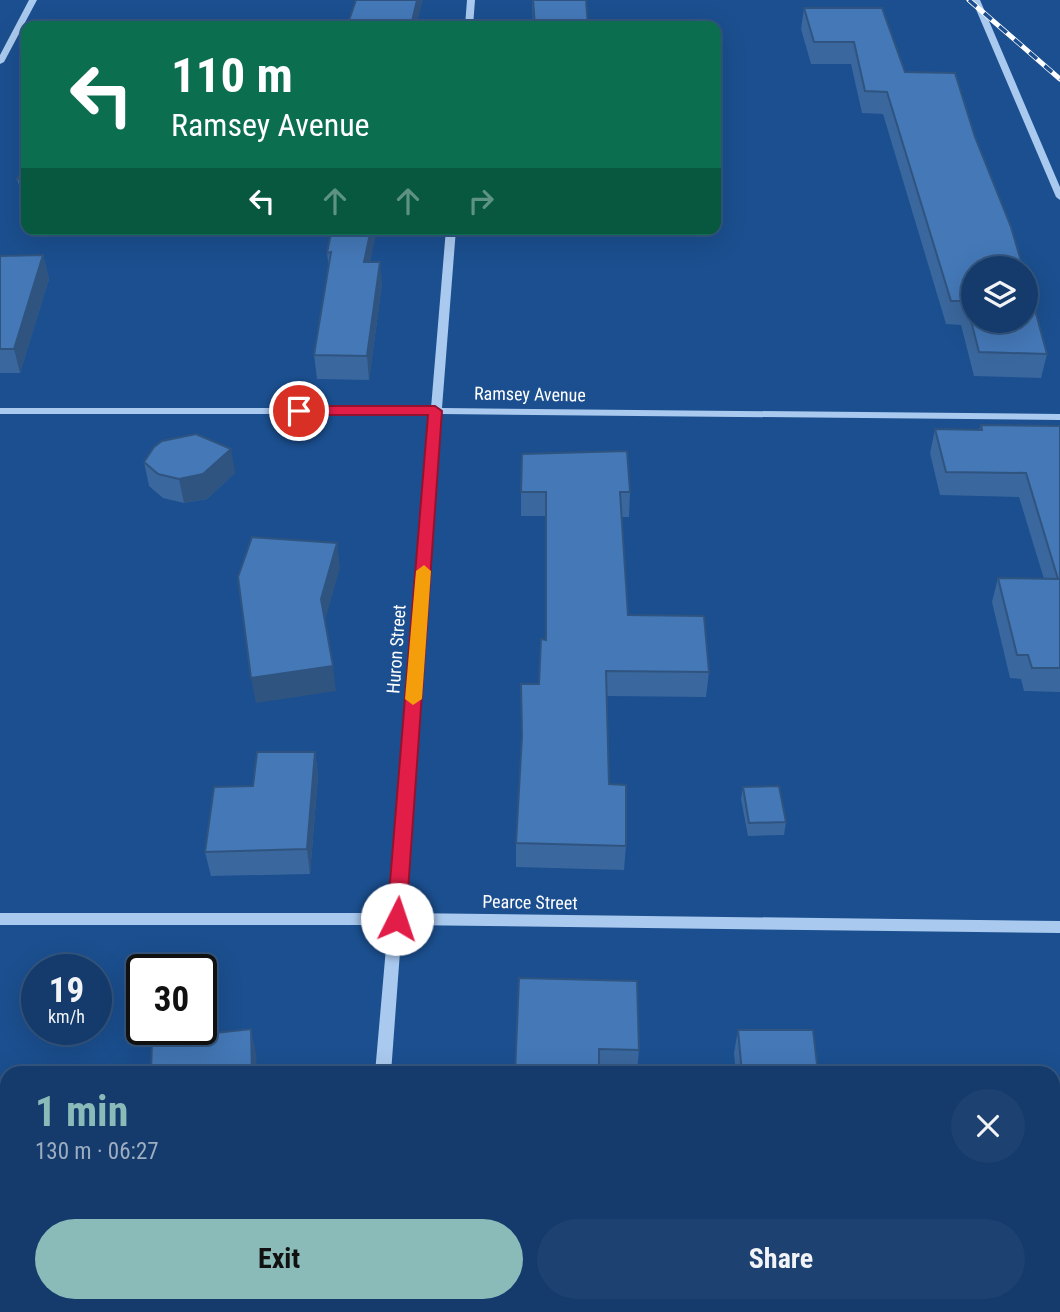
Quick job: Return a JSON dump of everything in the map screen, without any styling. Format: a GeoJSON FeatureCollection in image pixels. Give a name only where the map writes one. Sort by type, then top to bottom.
{"type":"FeatureCollection","features":[{"type":"Feature","properties":{"kind":"street"},"geometry":{"type":"LineString","coordinates":[[22,21],[33,0]]}},
{"type":"Feature","properties":{"kind":"street"},"geometry":{"type":"LineString","coordinates":[[469,21],[471,0]]}},
{"type":"Feature","properties":{"kind":"street"},"geometry":{"type":"LineString","coordinates":[[976,0],[1060,197]]}},
{"type":"Feature","properties":{"kind":"street"},"geometry":{"type":"LineString","coordinates":[[0,62],[21,23]]}},
{"type":"Feature","properties":{"kind":"street","name":"Huron Street"},"geometry":{"type":"LineString","coordinates":[[384,1066],[450,235]]}},
{"type":"Feature","properties":{"kind":"street","name":"Ramsey Avenue"},"geometry":{"type":"LineString","coordinates":[[0,411],[435,411],[1060,417]]}},
{"type":"Feature","properties":{"kind":"street","name":"Pearce Street"},"geometry":{"type":"LineString","coordinates":[[0,919],[397,919],[1060,927]]}},
{"type":"Feature","properties":{"kind":"building"},"geometry":{"type":"Polygon","coordinates":[[[356,0],[417,0],[412,21],[349,21],[356,0]]]}},
{"type":"Feature","properties":{"kind":"building"},"geometry":{"type":"Polygon","coordinates":[[[533,0],[586,0],[588,21],[535,21],[533,0]]]}},
{"type":"Feature","properties":{"kind":"building"},"geometry":{"type":"Polygon","coordinates":[[[804,8],[882,8],[905,72],[955,73],[975,137],[1011,227],[1019,256],[961,256],[961,301],[951,301],[887,92],[865,91],[854,42],[814,42],[804,8]]]}},
{"type":"Feature","properties":{"kind":"building"},"geometry":{"type":"Polygon","coordinates":[[[331,235],[370,235],[364,262],[380,262],[367,356],[314,355],[331,252],[327,253],[331,235]]]}},
{"type":"Feature","properties":{"kind":"building"},"geometry":{"type":"Polygon","coordinates":[[[43,255],[14,349],[0,349],[0,256],[43,255]]]}},
{"type":"Feature","properties":{"kind":"building"},"geometry":{"type":"Polygon","coordinates":[[[1038,321],[1047,354],[979,352],[974,333],[1038,333],[1038,321]]]}},
{"type":"Feature","properties":{"kind":"building"},"geometry":{"type":"Polygon","coordinates":[[[981,425],[1060,426],[1060,668],[1032,668],[1028,655],[1017,655],[998,578],[1058,579],[1026,473],[946,472],[935,429],[982,430],[981,425]]]}},
{"type":"Feature","properties":{"kind":"building"},"geometry":{"type":"Polygon","coordinates":[[[196,434],[231,449],[203,474],[179,479],[158,474],[144,462],[154,447],[162,441],[196,434]]]}},
{"type":"Feature","properties":{"kind":"building"},"geometry":{"type":"Polygon","coordinates":[[[627,451],[630,492],[620,492],[628,615],[704,616],[709,672],[606,671],[609,784],[626,785],[626,846],[516,843],[522,736],[521,684],[539,684],[541,639],[546,640],[546,492],[521,492],[522,454],[627,451]]]}},
{"type":"Feature","properties":{"kind":"building"},"geometry":{"type":"Polygon","coordinates":[[[252,537],[337,543],[321,599],[333,666],[251,678],[238,577],[252,537]]]}},
{"type":"Feature","properties":{"kind":"building"},"geometry":{"type":"Polygon","coordinates":[[[257,752],[315,752],[307,849],[205,852],[214,787],[253,786],[257,752]]]}},
{"type":"Feature","properties":{"kind":"building"},"geometry":{"type":"Polygon","coordinates":[[[779,786],[786,822],[749,823],[743,787],[779,786]]]}},
{"type":"Feature","properties":{"kind":"building"},"geometry":{"type":"Polygon","coordinates":[[[519,978],[637,981],[639,1050],[599,1049],[599,1066],[515,1066],[519,978]]]}},
{"type":"Feature","properties":{"kind":"building"},"geometry":{"type":"Polygon","coordinates":[[[251,1029],[252,1066],[151,1066],[152,1045],[217,1045],[217,1033],[251,1029]]]}},
{"type":"Feature","properties":{"kind":"building"},"geometry":{"type":"Polygon","coordinates":[[[738,1030],[813,1030],[817,1066],[741,1066],[738,1030]]]}},
{"type":"Feature","properties":{"kind":"railway"},"geometry":{"type":"LineString","coordinates":[[969,0],[1060,79]]}},
{"type":"Feature","properties":{"kind":"slow traffic"},"geometry":{"type":"LineString","coordinates":[[413,699],[424,571]]}},
{"type":"Feature","properties":{"kind":"route"},"geometry":{"type":"LineString","coordinates":[[299,411],[435,411],[397,919]]}}]}
